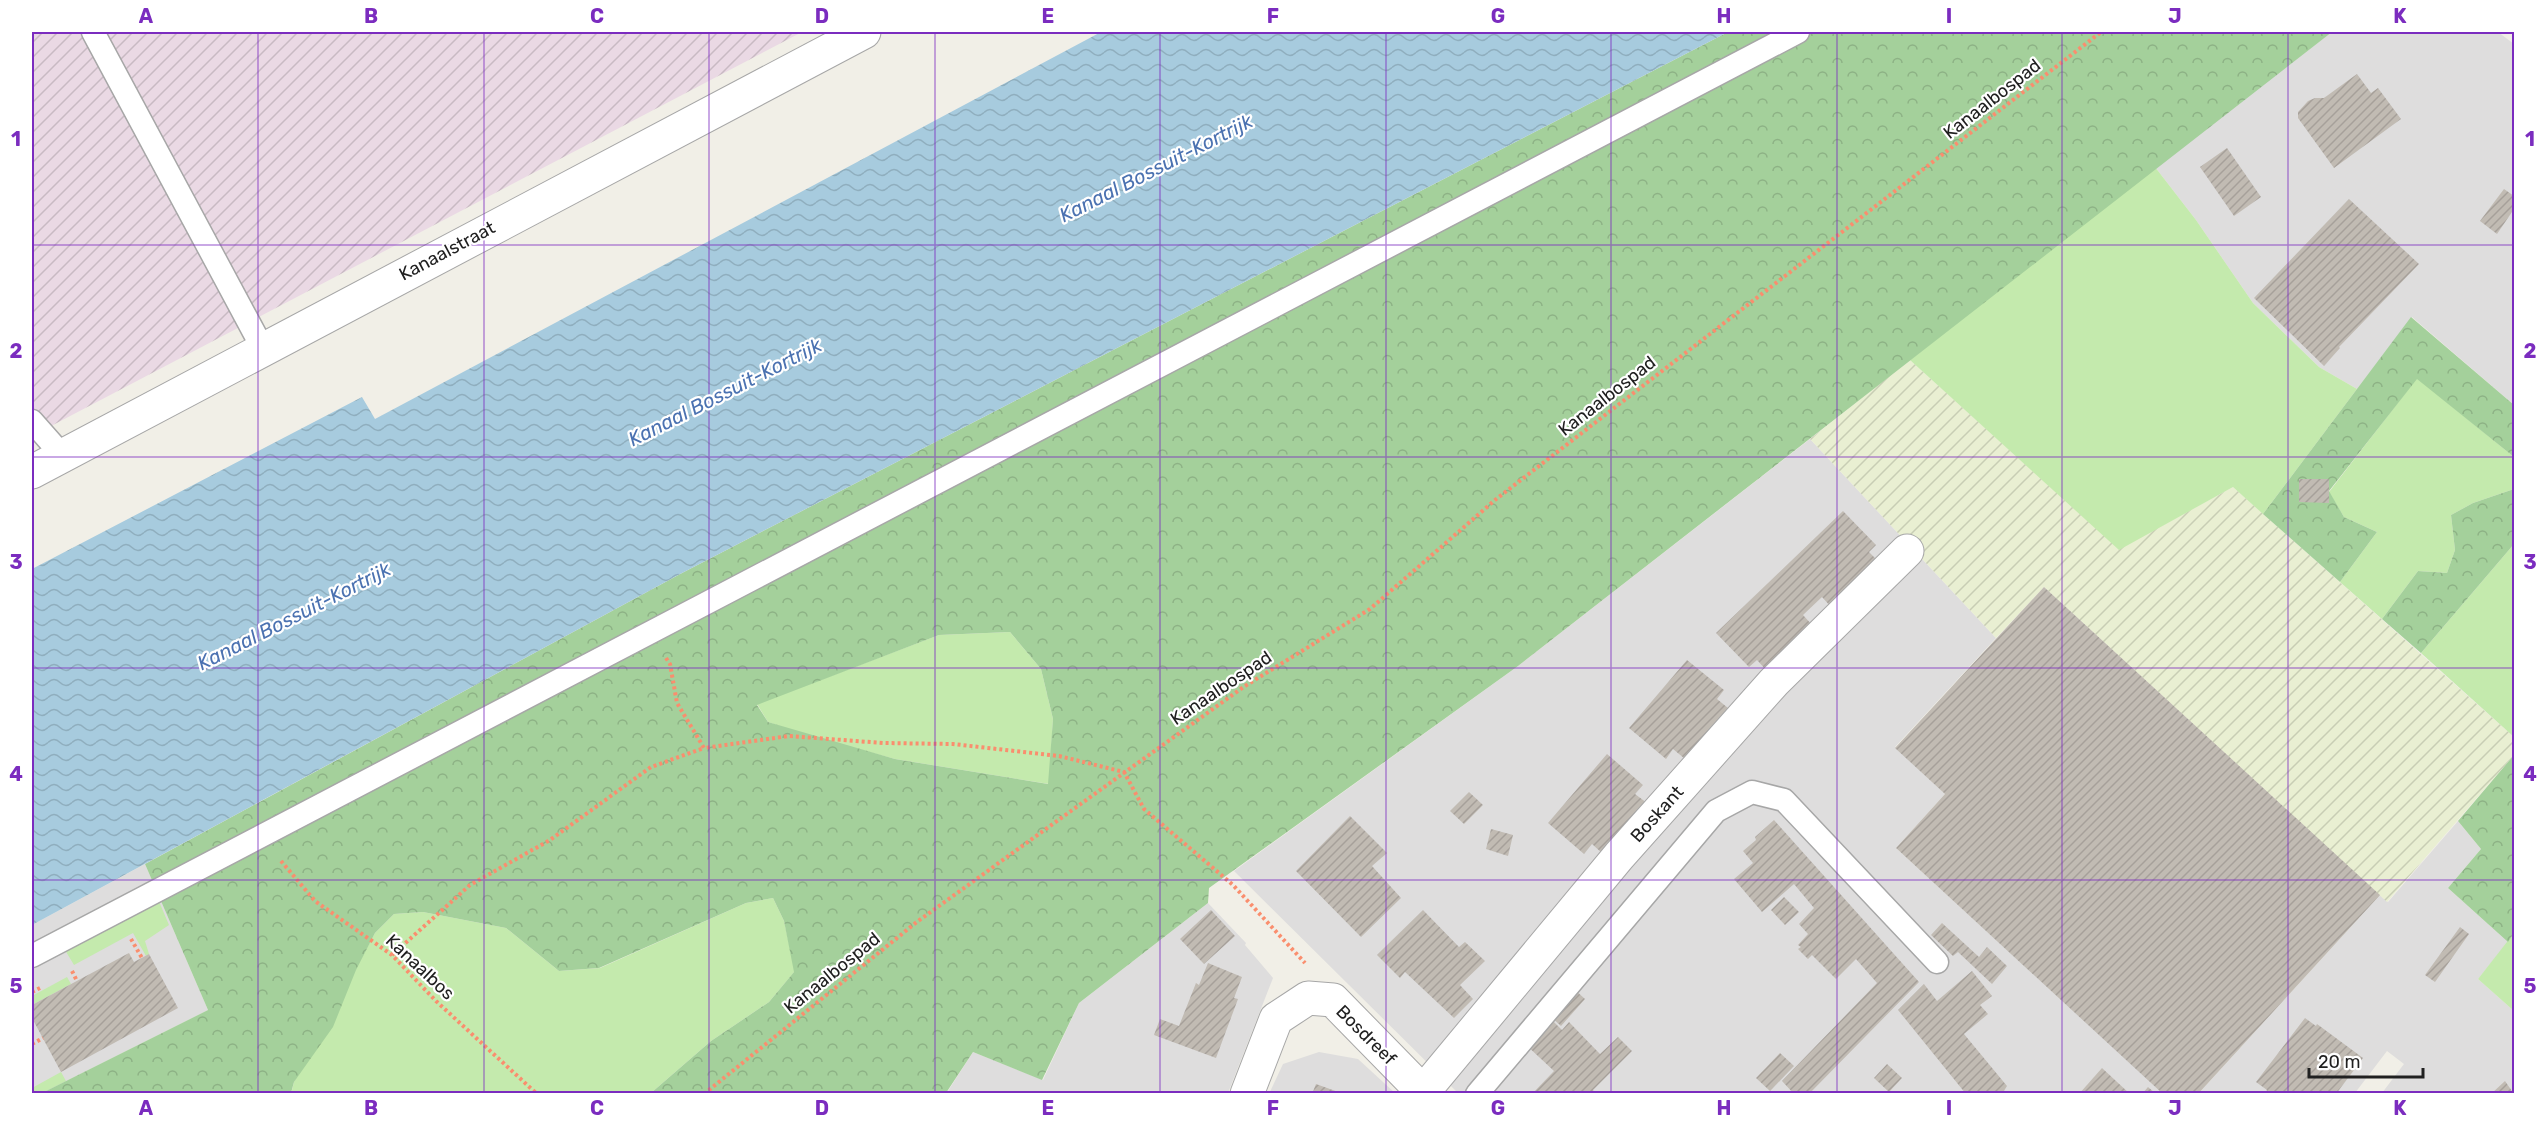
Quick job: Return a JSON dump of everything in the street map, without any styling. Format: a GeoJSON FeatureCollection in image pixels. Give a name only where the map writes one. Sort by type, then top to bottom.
{"type":"FeatureCollection","features":[{"type":"Feature","properties":{"kind":"street","name":"Kanaalstraat"},"geometry":{"type":"LineString","coordinates":[[32,472],[864,32]]}},
{"type":"Feature","properties":{"kind":"street","name":"Boskant"},"geometry":{"type":"LineString","coordinates":[[1424,1093],[1619,856],[1766,691],[1907,551]]}},
{"type":"Feature","properties":{"kind":"street","name":"Bosdreef"},"geometry":{"type":"LineString","coordinates":[[1247,1094],[1276,1019],[1308,998],[1333,1000],[1424,1093]]}},
{"type":"Feature","properties":{"kind":"lane"},"geometry":{"type":"LineString","coordinates":[[93,32],[263,349]]}},
{"type":"Feature","properties":{"kind":"lane"},"geometry":{"type":"LineString","coordinates":[[32,956],[1798,32]]}},
{"type":"Feature","properties":{"kind":"lane"},"geometry":{"type":"LineString","coordinates":[[32,421],[62,455]]}},
{"type":"Feature","properties":{"kind":"lane"},"geometry":{"type":"LineString","coordinates":[[1477,1094],[1716,811],[1752,792],[1784,800],[1937,962]]}},
{"type":"Feature","properties":{"kind":"path","name":"Kanaalbospad"},"geometry":{"type":"LineString","coordinates":[[704,1094],[918,921],[1245,686],[1370,609],[1496,500],[2101,32]]}},
{"type":"Feature","properties":{"kind":"path"},"geometry":{"type":"LineString","coordinates":[[648,633],[670,664],[677,703],[704,748]]}},
{"type":"Feature","properties":{"kind":"path"},"geometry":{"type":"LineString","coordinates":[[392,955],[470,885],[550,840],[651,767],[704,748],[789,736],[883,743],[954,744],[1059,756],[1124,772],[1144,809],[1233,885],[1297,952],[1333,1000]]}},
{"type":"Feature","properties":{"kind":"path","name":"Kanaalbos"},"geometry":{"type":"LineString","coordinates":[[258,838],[315,901],[392,955],[436,1001],[537,1094]]}},
{"type":"Feature","properties":{"kind":"path"},"geometry":{"type":"LineString","coordinates":[[72,971],[77,981]]}},
{"type":"Feature","properties":{"kind":"path"},"geometry":{"type":"LineString","coordinates":[[32,1044],[43,1038]]}},
{"type":"Feature","properties":{"kind":"shaded area"},"geometry":{"type":"Polygon","coordinates":[[[32,32],[802,32],[32,436],[32,32]]]}},
{"type":"Feature","properties":{"kind":"shaded area"},"geometry":{"type":"Polygon","coordinates":[[[2332,32],[2498,32],[2514,44],[2514,405],[2412,317],[2357,389],[2319,367],[2253,303],[2196,220],[2155,167],[2332,32]]]}},
{"type":"Feature","properties":{"kind":"shaded area"},"geometry":{"type":"Polygon","coordinates":[[[1810,439],[1996,638],[1895,747],[1945,794],[1896,848],[2163,1093],[1458,1093],[1234,871],[1518,666],[1810,439]]]}},
{"type":"Feature","properties":{"kind":"shaded area"},"geometry":{"type":"Polygon","coordinates":[[[2458,821],[2481,849],[2448,888],[2508,942],[2478,979],[2514,1011],[2514,1093],[2382,1093],[2404,1064],[2387,1051],[2355,1093],[2198,1094],[2380,895],[2388,902],[2458,821]]]}},
{"type":"Feature","properties":{"kind":"shaded area"},"geometry":{"type":"Polygon","coordinates":[[[145,864],[208,1010],[45,1093],[32,1094],[32,925],[145,864]]]}},
{"type":"Feature","properties":{"kind":"shaded area"},"geometry":{"type":"Polygon","coordinates":[[[1208,903],[1246,943],[1245,945],[1273,978],[1228,1093],[946,1094],[973,1052],[1043,1080],[1079,1003],[1208,903]]]}},
{"type":"Feature","properties":{"kind":"shaded area"},"geometry":{"type":"Polygon","coordinates":[[[1319,1052],[1358,1059],[1395,1093],[1269,1094],[1283,1064],[1319,1052]]]}},
{"type":"Feature","properties":{"kind":"green space"},"geometry":{"type":"Polygon","coordinates":[[[1728,32],[2332,32],[1518,666],[1209,888],[1208,903],[1079,1003],[1042,1080],[973,1052],[946,1093],[651,1093],[711,1041],[769,1002],[794,972],[784,921],[773,898],[746,903],[599,968],[559,971],[506,928],[423,912],[394,914],[375,933],[356,970],[333,1027],[294,1082],[291,1093],[45,1094],[46,1091],[208,1010],[145,864],[682,573],[1728,32]],[[1010,632],[939,635],[757,705],[768,722],[895,759],[1048,784],[1053,719],[1041,669],[1010,632]]]}},
{"type":"Feature","properties":{"kind":"green space"},"geometry":{"type":"Polygon","coordinates":[[[2155,167],[2196,220],[2253,303],[2319,367],[2357,389],[2263,514],[2233,487],[2119,550],[1910,360],[2155,167]]]}},
{"type":"Feature","properties":{"kind":"green space"},"geometry":{"type":"Polygon","coordinates":[[[2411,317],[2514,405],[2514,457],[2417,379],[2329,491],[2344,517],[2377,532],[2340,582],[2263,514],[2411,317]]]}},
{"type":"Feature","properties":{"kind":"green space"},"geometry":{"type":"Polygon","coordinates":[[[1910,360],[2119,549],[2233,487],[2514,737],[2514,755],[2387,902],[2044,587],[1996,638],[1810,439],[1910,360]]]}},
{"type":"Feature","properties":{"kind":"green space"},"geometry":{"type":"Polygon","coordinates":[[[2417,378],[2514,457],[2514,489],[2473,503],[2451,515],[2455,550],[2447,573],[2418,571],[2382,619],[2340,582],[2377,532],[2344,517],[2329,492],[2417,378]]]}},
{"type":"Feature","properties":{"kind":"green space"},"geometry":{"type":"Polygon","coordinates":[[[2514,489],[2514,544],[2421,653],[2382,619],[2418,571],[2447,573],[2455,550],[2451,515],[2473,503],[2514,489]]]}},
{"type":"Feature","properties":{"kind":"green space"},"geometry":{"type":"Polygon","coordinates":[[[2514,544],[2514,737],[2421,653],[2514,544]]]}},
{"type":"Feature","properties":{"kind":"green space"},"geometry":{"type":"Polygon","coordinates":[[[1010,632],[1041,669],[1053,719],[1049,784],[895,759],[803,734],[768,722],[757,704],[939,635],[1010,632]]]}},
{"type":"Feature","properties":{"kind":"green space"},"geometry":{"type":"Polygon","coordinates":[[[2514,755],[2514,933],[2508,942],[2448,888],[2481,849],[2458,821],[2514,755]]]}},
{"type":"Feature","properties":{"kind":"green space"},"geometry":{"type":"Polygon","coordinates":[[[773,898],[784,921],[795,971],[769,1002],[711,1041],[651,1093],[291,1094],[294,1082],[375,933],[394,914],[423,912],[506,928],[559,971],[600,968],[746,903],[773,898]]]}},
{"type":"Feature","properties":{"kind":"green space"},"geometry":{"type":"Polygon","coordinates":[[[158,899],[169,925],[145,941],[149,954],[146,956],[133,933],[74,965],[65,950],[158,899]]]}},
{"type":"Feature","properties":{"kind":"green space"},"geometry":{"type":"Polygon","coordinates":[[[2514,933],[2514,1011],[2478,979],[2514,933]]]}},
{"type":"Feature","properties":{"kind":"green space"},"geometry":{"type":"Polygon","coordinates":[[[67,977],[71,984],[32,1005],[32,996],[67,977]]]}},
{"type":"Feature","properties":{"kind":"green space"},"geometry":{"type":"Polygon","coordinates":[[[61,1072],[66,1081],[45,1093],[32,1093],[32,1088],[61,1072]]]}},
{"type":"Feature","properties":{"kind":"water","name":"Kanaal Bossuit-Kortrijk"},"geometry":{"type":"Polygon","coordinates":[[[1101,32],[1728,32],[682,573],[32,925],[32,569],[362,397],[375,419],[1101,32]]]}},
{"type":"Feature","properties":{"kind":"building"},"geometry":{"type":"Polygon","coordinates":[[[2357,74],[2371,93],[2378,88],[2401,119],[2334,168],[2298,118],[2298,112],[2308,101],[2324,98],[2357,74]]]}},
{"type":"Feature","properties":{"kind":"building"},"geometry":{"type":"Polygon","coordinates":[[[2227,148],[2261,197],[2234,216],[2200,167],[2227,148]]]}},
{"type":"Feature","properties":{"kind":"building"},"geometry":{"type":"Polygon","coordinates":[[[2504,189],[2514,196],[2514,209],[2497,234],[2480,221],[2504,189]]]}},
{"type":"Feature","properties":{"kind":"building"},"geometry":{"type":"Polygon","coordinates":[[[2349,199],[2419,264],[2339,347],[2324,366],[2254,298],[2349,199]]]}},
{"type":"Feature","properties":{"kind":"building"},"geometry":{"type":"Polygon","coordinates":[[[2299,479],[2329,479],[2329,503],[2299,502],[2299,479]]]}},
{"type":"Feature","properties":{"kind":"building"},"geometry":{"type":"Polygon","coordinates":[[[1843,511],[1876,545],[1869,552],[1879,562],[1832,608],[1822,597],[1803,615],[1813,626],[1767,671],[1757,660],[1749,667],[1716,633],[1843,511]]]}},
{"type":"Feature","properties":{"kind":"building"},"geometry":{"type":"Polygon","coordinates":[[[2044,587],[2380,895],[2198,1094],[2163,1094],[1896,848],[1945,794],[1895,748],[2044,587]]]}},
{"type":"Feature","properties":{"kind":"building"},"geometry":{"type":"Polygon","coordinates":[[[1687,660],[1724,690],[1717,699],[1728,708],[1685,759],[1673,749],[1666,759],[1629,728],[1687,660]]]}},
{"type":"Feature","properties":{"kind":"building"},"geometry":{"type":"Polygon","coordinates":[[[1607,754],[1643,785],[1635,794],[1647,803],[1603,854],[1592,844],[1584,854],[1548,823],[1607,754]]]}},
{"type":"Feature","properties":{"kind":"building"},"geometry":{"type":"Polygon","coordinates":[[[1469,792],[1483,805],[1464,824],[1450,811],[1469,792]]]}},
{"type":"Feature","properties":{"kind":"building"},"geometry":{"type":"Polygon","coordinates":[[[1350,816],[1387,853],[1372,866],[1401,898],[1361,937],[1296,871],[1350,816]]]}},
{"type":"Feature","properties":{"kind":"building"},"geometry":{"type":"Polygon","coordinates":[[[1774,820],[1919,982],[1809,1094],[1794,1094],[1782,1081],[1877,983],[1856,959],[1836,979],[1812,955],[1808,959],[1798,949],[1801,947],[1798,945],[1808,934],[1799,924],[1814,908],[1794,884],[1762,912],[1734,879],[1753,863],[1743,851],[1774,820]]]}},
{"type":"Feature","properties":{"kind":"building"},"geometry":{"type":"Polygon","coordinates":[[[1491,829],[1513,835],[1508,856],[1486,849],[1491,829]]]}},
{"type":"Feature","properties":{"kind":"building"},"geometry":{"type":"Polygon","coordinates":[[[1784,897],[1799,912],[1785,925],[1771,910],[1784,897]]]}},
{"type":"Feature","properties":{"kind":"building"},"geometry":{"type":"Polygon","coordinates":[[[1211,910],[1235,936],[1204,964],[1180,939],[1211,910]]]}},
{"type":"Feature","properties":{"kind":"building"},"geometry":{"type":"Polygon","coordinates":[[[1423,910],[1459,947],[1465,942],[1485,961],[1460,985],[1473,999],[1454,1018],[1405,972],[1400,978],[1377,955],[1423,910]]]}},
{"type":"Feature","properties":{"kind":"building"},"geometry":{"type":"Polygon","coordinates":[[[1942,923],[1979,957],[1987,947],[2007,966],[1992,984],[1958,952],[1953,956],[1931,935],[1942,923]]]}},
{"type":"Feature","properties":{"kind":"building"},"geometry":{"type":"Polygon","coordinates":[[[2460,927],[2469,934],[2435,982],[2425,975],[2460,927]]]}},
{"type":"Feature","properties":{"kind":"building"},"geometry":{"type":"Polygon","coordinates":[[[129,953],[134,962],[149,954],[178,1008],[61,1072],[32,1018],[32,1005],[129,953]]]}},
{"type":"Feature","properties":{"kind":"building"},"geometry":{"type":"Polygon","coordinates":[[[1208,963],[1242,977],[1234,998],[1238,999],[1216,1058],[1154,1035],[1160,1019],[1179,1026],[1196,983],[1199,985],[1208,963]]]}},
{"type":"Feature","properties":{"kind":"building"},"geometry":{"type":"Polygon","coordinates":[[[1972,971],[1992,996],[1980,1005],[1988,1014],[1964,1034],[2007,1086],[2002,1094],[1966,1094],[1898,1010],[1924,984],[1937,1001],[1972,971]]]}},
{"type":"Feature","properties":{"kind":"building"},"geometry":{"type":"Polygon","coordinates":[[[1574,989],[1585,999],[1561,1026],[1550,1016],[1574,989]]]}},
{"type":"Feature","properties":{"kind":"building"},"geometry":{"type":"Polygon","coordinates":[[[1548,1016],[1562,1030],[1569,1022],[1600,1054],[1618,1037],[1632,1051],[1593,1090],[1596,1094],[1532,1094],[1554,1071],[1524,1043],[1548,1016]]]}},
{"type":"Feature","properties":{"kind":"building"},"geometry":{"type":"Polygon","coordinates":[[[2305,1018],[2316,1026],[2317,1024],[2363,1058],[2336,1094],[2265,1094],[2267,1090],[2256,1082],[2305,1018]]]}},
{"type":"Feature","properties":{"kind":"building"},"geometry":{"type":"Polygon","coordinates":[[[1780,1053],[1794,1066],[1770,1091],[1756,1078],[1780,1053]]]}},
{"type":"Feature","properties":{"kind":"building"},"geometry":{"type":"Polygon","coordinates":[[[1887,1064],[1902,1078],[1889,1092],[1874,1078],[1887,1064]]]}},
{"type":"Feature","properties":{"kind":"building"},"geometry":{"type":"Polygon","coordinates":[[[2102,1068],[2130,1094],[2079,1094],[2102,1068]]]}},
{"type":"Feature","properties":{"kind":"building"},"geometry":{"type":"Polygon","coordinates":[[[2505,1081],[2514,1094],[2491,1094],[2505,1081]]]}},
{"type":"Feature","properties":{"kind":"building"},"geometry":{"type":"Polygon","coordinates":[[[1316,1084],[1341,1093],[1341,1094],[1312,1094],[1316,1084]]]}},
{"type":"Feature","properties":{"kind":"building"},"geometry":{"type":"Polygon","coordinates":[[[2148,1087],[2156,1094],[2142,1094],[2148,1087]]]}}]}
